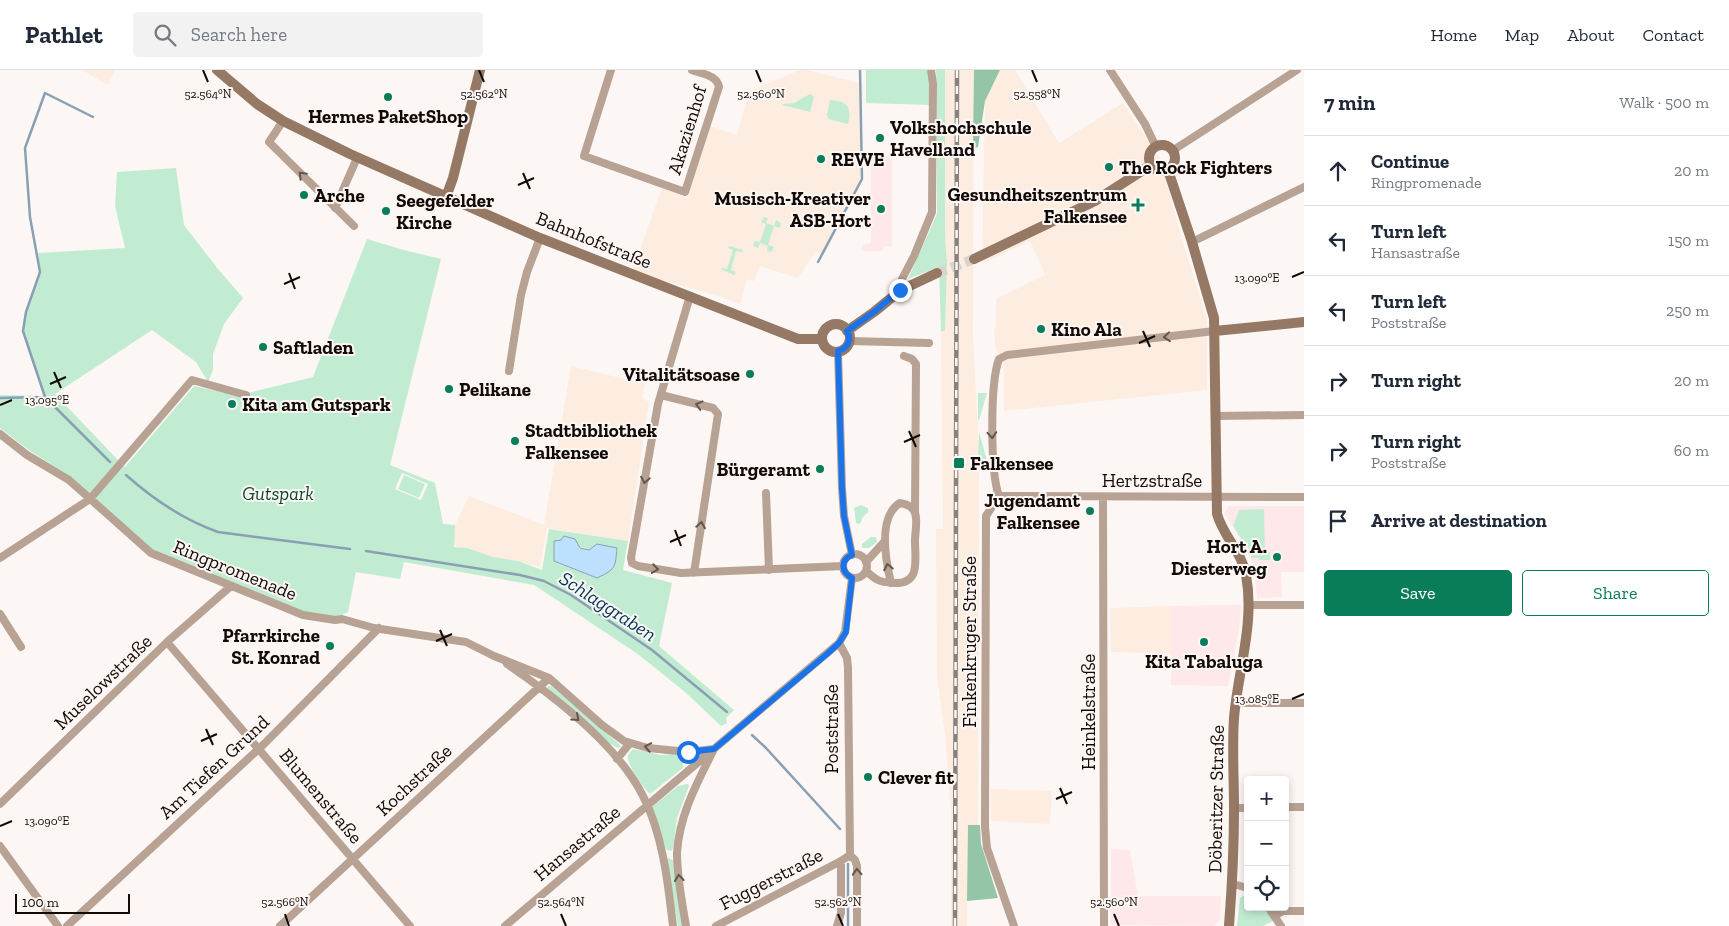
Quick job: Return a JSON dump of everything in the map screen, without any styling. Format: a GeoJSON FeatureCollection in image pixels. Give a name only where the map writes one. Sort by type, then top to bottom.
{"type":"FeatureCollection","features":[{"type":"Feature","properties":{"kind":"street","name":"Bahnhofstraße"},"geometry":{"type":"LineString","coordinates":[[217,70],[257,104],[283,121],[357,158],[540,238],[798,339],[822,339]]}},
{"type":"Feature","properties":{"kind":"street"},"geometry":{"type":"LineString","coordinates":[[446,197],[453,178],[480,70]]}},
{"type":"Feature","properties":{"kind":"street","name":"Akazienhof"},"geometry":{"type":"LineString","coordinates":[[611,70],[584,156],[685,192],[719,87],[718,81],[715,78],[697,71]]}},
{"type":"Feature","properties":{"kind":"street"},"geometry":{"type":"LineString","coordinates":[[902,279],[914,256],[932,212],[933,84],[931,70]]}},
{"type":"Feature","properties":{"kind":"street"},"geometry":{"type":"LineString","coordinates":[[1110,70],[1145,124],[1156,147]]}},
{"type":"Feature","properties":{"kind":"street"},"geometry":{"type":"LineString","coordinates":[[1172,151],[1297,70]]}},
{"type":"Feature","properties":{"kind":"street"},"geometry":{"type":"LineString","coordinates":[[283,121],[269,142],[354,226]]}},
{"type":"Feature","properties":{"kind":"street"},"geometry":{"type":"LineString","coordinates":[[1167,146],[1172,151],[1175,159],[1168,170],[1156,170],[1151,165],[1150,153],[1156,147],[1167,146]]}},
{"type":"Feature","properties":{"kind":"street"},"geometry":{"type":"LineString","coordinates":[[335,208],[357,158]]}},
{"type":"Feature","properties":{"kind":"street"},"geometry":{"type":"LineString","coordinates":[[974,259],[1094,201],[1151,165]]}},
{"type":"Feature","properties":{"kind":"street","name":"Döberitzer Straße"},"geometry":{"type":"LineString","coordinates":[[1168,170],[1192,242],[1214,318],[1217,514],[1220,526],[1242,562],[1246,573],[1249,605],[1246,642],[1236,703],[1233,736],[1232,884],[1244,887]]}},
{"type":"Feature","properties":{"kind":"street"},"geometry":{"type":"LineString","coordinates":[[1192,242],[1304,186]]}},
{"type":"Feature","properties":{"kind":"street"},"geometry":{"type":"LineString","coordinates":[[509,371],[520,295],[540,238]]}},
{"type":"Feature","properties":{"kind":"street"},"geometry":{"type":"LineString","coordinates":[[929,343],[848,336],[838,324],[830,325],[825,329],[822,339],[829,350],[838,351],[846,347],[848,336],[900,290],[937,273]]}},
{"type":"Feature","properties":{"kind":"street"},"geometry":{"type":"LineString","coordinates":[[690,296],[658,404],[632,563],[638,566],[681,573],[843,566]]}},
{"type":"Feature","properties":{"kind":"street"},"geometry":{"type":"LineString","coordinates":[[999,496],[995,486],[992,428],[995,368],[999,358],[1008,355],[1304,322]]}},
{"type":"Feature","properties":{"kind":"street"},"geometry":{"type":"LineString","coordinates":[[838,351],[842,488],[844,516],[852,555]]}},
{"type":"Feature","properties":{"kind":"street"},"geometry":{"type":"LineString","coordinates":[[866,571],[878,582],[907,583],[912,578],[915,569],[916,364],[912,359],[904,356]]}},
{"type":"Feature","properties":{"kind":"street"},"geometry":{"type":"LineString","coordinates":[[0,558],[90,499],[192,380],[246,395]]}},
{"type":"Feature","properties":{"kind":"street"},"geometry":{"type":"LineString","coordinates":[[661,395],[713,408],[718,414],[694,573]]}},
{"type":"Feature","properties":{"kind":"street"},"geometry":{"type":"LineString","coordinates":[[1216,416],[1304,415]]}},
{"type":"Feature","properties":{"kind":"street","name":"Ringpromenade"},"geometry":{"type":"LineString","coordinates":[[0,434],[27,455],[70,480],[151,553],[303,615],[335,620],[342,619],[379,628],[466,642],[494,656],[549,678],[602,725],[624,741],[648,748],[688,752],[714,749]]}},
{"type":"Feature","properties":{"kind":"street"},"geometry":{"type":"LineString","coordinates":[[766,492],[769,570]]}},
{"type":"Feature","properties":{"kind":"street","name":"Hertzstraße"},"geometry":{"type":"LineString","coordinates":[[999,496],[1304,497]]}},
{"type":"Feature","properties":{"kind":"street","name":"Finkenkruger Straße"},"geometry":{"type":"LineString","coordinates":[[999,496],[986,516],[985,827],[987,848],[1014,926]]}},
{"type":"Feature","properties":{"kind":"street","name":"Heinkelstraße"},"geometry":{"type":"LineString","coordinates":[[1103,497],[1104,926]]}},
{"type":"Feature","properties":{"kind":"street"},"geometry":{"type":"LineString","coordinates":[[891,583],[884,550],[890,515],[894,507],[900,503],[909,505],[915,513]]}},
{"type":"Feature","properties":{"kind":"street"},"geometry":{"type":"LineString","coordinates":[[866,562],[860,556],[852,555],[845,559],[843,566],[845,573],[852,578],[860,577],[866,571],[866,562],[885,541]]}},
{"type":"Feature","properties":{"kind":"street"},"geometry":{"type":"LineString","coordinates":[[686,926],[677,854],[680,829],[691,794],[714,749],[839,643],[846,632],[852,578]]}},
{"type":"Feature","properties":{"kind":"street","name":"Muselowstraße"},"geometry":{"type":"LineString","coordinates":[[0,804],[167,642],[230,586]]}},
{"type":"Feature","properties":{"kind":"street"},"geometry":{"type":"LineString","coordinates":[[1249,605],[1304,605]]}},
{"type":"Feature","properties":{"kind":"street"},"geometry":{"type":"LineString","coordinates":[[0,614],[21,647]]}},
{"type":"Feature","properties":{"kind":"street","name":"Am Tiefen Grund"},"geometry":{"type":"LineString","coordinates":[[67,926],[259,748],[379,628]]}},
{"type":"Feature","properties":{"kind":"street","name":"Blumenstraße"},"geometry":{"type":"LineString","coordinates":[[167,642],[410,926]]}},
{"type":"Feature","properties":{"kind":"street","name":"Poststraße"},"geometry":{"type":"LineString","coordinates":[[839,643],[847,658],[848,668],[850,855],[858,866],[857,926]]}},
{"type":"Feature","properties":{"kind":"street","name":"Ringpromenade"},"geometry":{"type":"LineString","coordinates":[[494,656],[569,711],[605,744],[638,788],[657,830],[669,889],[673,926]]}},
{"type":"Feature","properties":{"kind":"street","name":"Kochstraße"},"geometry":{"type":"LineString","coordinates":[[280,926],[549,678]]}},
{"type":"Feature","properties":{"kind":"street"},"geometry":{"type":"LineString","coordinates":[[1236,703],[1304,703]]}},
{"type":"Feature","properties":{"kind":"street"},"geometry":{"type":"LineString","coordinates":[[617,759],[630,743]]}},
{"type":"Feature","properties":{"kind":"street","name":"Hansastraße"},"geometry":{"type":"LineString","coordinates":[[505,926],[714,749]]}},
{"type":"Feature","properties":{"kind":"street"},"geometry":{"type":"LineString","coordinates":[[1289,807],[1304,807]]}},
{"type":"Feature","properties":{"kind":"street"},"geometry":{"type":"LineString","coordinates":[[1234,808],[1244,808]]}},
{"type":"Feature","properties":{"kind":"street"},"geometry":{"type":"LineString","coordinates":[[0,846],[58,926]]}},
{"type":"Feature","properties":{"kind":"street"},"geometry":{"type":"LineString","coordinates":[[662,858],[677,854]]}},
{"type":"Feature","properties":{"kind":"street"},"geometry":{"type":"LineString","coordinates":[[837,926],[840,913],[841,861],[850,855]]}},
{"type":"Feature","properties":{"kind":"street","name":"Fuggerstraße"},"geometry":{"type":"LineString","coordinates":[[716,926],[841,861]]}},
{"type":"Feature","properties":{"kind":"street"},"geometry":{"type":"LineString","coordinates":[[1229,926],[1232,884]]}},
{"type":"Feature","properties":{"kind":"street"},"geometry":{"type":"LineString","coordinates":[[1271,911],[1281,926]]}},
{"type":"Feature","properties":{"kind":"street"},"geometry":{"type":"LineString","coordinates":[[1274,916],[1283,911],[1304,911]]}},
{"type":"Feature","properties":{"kind":"shaded area"},"geometry":{"type":"Polygon","coordinates":[[[82,70],[115,70],[108,85],[82,70]]]}},
{"type":"Feature","properties":{"kind":"shaded area"},"geometry":{"type":"Polygon","coordinates":[[[800,70],[863,84],[860,180],[854,196],[823,256],[816,251],[798,278],[760,266],[754,281],[747,279],[740,304],[661,280],[633,269],[662,188],[687,198],[710,126],[737,135],[749,91],[800,70]]]}},
{"type":"Feature","properties":{"kind":"shaded area"},"geometry":{"type":"Polygon","coordinates":[[[945,70],[974,70],[973,333],[979,455],[978,825],[968,825],[967,926],[951,926],[951,816],[945,734],[937,676],[936,529],[943,529],[941,331],[945,330],[947,263],[945,237],[945,70]]]}},
{"type":"Feature","properties":{"kind":"shaded area"},"geometry":{"type":"Polygon","coordinates":[[[1000,70],[1015,70],[1059,143],[1123,103],[1161,160],[1181,237],[1207,319],[1207,390],[1004,411],[1004,365],[995,346],[996,299],[1045,275],[1030,241],[982,264],[985,101],[1000,70]]]}},
{"type":"Feature","properties":{"kind":"shaded area"},"geometry":{"type":"Polygon","coordinates":[[[871,157],[892,157],[892,246],[884,246],[883,251],[862,251],[862,245],[871,243],[871,157]]]}},
{"type":"Feature","properties":{"kind":"shaded area"},"geometry":{"type":"Polygon","coordinates":[[[571,366],[645,384],[642,398],[649,402],[628,541],[547,528],[540,567],[513,560],[497,560],[453,545],[455,525],[469,496],[544,525],[571,366]]]}},
{"type":"Feature","properties":{"kind":"shaded area","name":"Hort A. Diesterweg"},"geometry":{"type":"Polygon","coordinates":[[[1229,506],[1304,506],[1304,572],[1281,572],[1282,597],[1257,598],[1253,564],[1243,543],[1224,513],[1229,506]]]}},
{"type":"Feature","properties":{"kind":"shaded area","name":"Kita Tabaluga"},"geometry":{"type":"Polygon","coordinates":[[[1241,605],[1239,630],[1228,686],[1171,685],[1171,606],[1241,605]]]}},
{"type":"Feature","properties":{"kind":"shaded area"},"geometry":{"type":"Polygon","coordinates":[[[1171,606],[1171,653],[1111,652],[1110,608],[1171,606]]]}},
{"type":"Feature","properties":{"kind":"shaded area"},"geometry":{"type":"Polygon","coordinates":[[[991,789],[1052,791],[1050,824],[991,821],[991,789]]]}},
{"type":"Feature","properties":{"kind":"shaded area"},"geometry":{"type":"Polygon","coordinates":[[[1111,849],[1130,850],[1138,896],[1221,896],[1220,920],[1214,926],[1111,925],[1111,849]]]}},
{"type":"Feature","properties":{"kind":"green space"},"geometry":{"type":"Polygon","coordinates":[[[866,70],[929,70],[930,105],[866,103],[866,70]]]}},
{"type":"Feature","properties":{"kind":"green space"},"geometry":{"type":"Polygon","coordinates":[[[936,70],[945,70],[945,237],[947,263],[945,331],[941,331],[939,267],[908,279],[937,214],[936,70]]]}},
{"type":"Feature","properties":{"kind":"green space"},"geometry":{"type":"Polygon","coordinates":[[[974,70],[1000,70],[985,101],[978,147],[973,149],[974,70]]]}},
{"type":"Feature","properties":{"kind":"green space"},"geometry":{"type":"Polygon","coordinates":[[[810,94],[814,97],[810,112],[783,105],[794,103],[810,94]]]}},
{"type":"Feature","properties":{"kind":"green space"},"geometry":{"type":"Polygon","coordinates":[[[830,100],[841,102],[847,106],[849,109],[848,124],[828,119],[830,100]]]}},
{"type":"Feature","properties":{"kind":"green space","name":"Gutspark"},"geometry":{"type":"Polygon","coordinates":[[[176,168],[184,225],[243,298],[224,324],[213,354],[213,370],[208,382],[196,362],[152,330],[55,394],[125,467],[194,386],[246,397],[248,393],[313,377],[367,239],[441,259],[390,465],[435,483],[443,524],[455,525],[454,547],[467,548],[493,557],[518,561],[542,570],[549,529],[628,541],[623,570],[672,583],[659,646],[734,710],[726,718],[727,723],[721,726],[685,692],[639,655],[534,585],[404,562],[400,579],[356,572],[348,612],[335,618],[304,613],[153,551],[73,478],[30,451],[0,428],[0,395],[45,396],[23,332],[27,307],[39,274],[38,253],[125,248],[115,206],[117,172],[176,168]],[[402,473],[395,489],[421,500],[428,484],[402,473]],[[561,540],[554,542],[554,561],[596,578],[590,550],[561,540]]]}},
{"type":"Feature","properties":{"kind":"green space"},"geometry":{"type":"Polygon","coordinates":[[[764,217],[768,218],[766,223],[774,226],[768,245],[774,247],[770,252],[767,251],[768,246],[760,243],[758,248],[753,246],[755,241],[760,242],[766,224],[761,222],[764,217]]]}},
{"type":"Feature","properties":{"kind":"green space"},"geometry":{"type":"Polygon","coordinates":[[[776,220],[781,223],[780,228],[774,226],[776,220]]]}},
{"type":"Feature","properties":{"kind":"green space"},"geometry":{"type":"Polygon","coordinates":[[[729,246],[743,250],[742,252],[736,251],[731,270],[736,272],[734,275],[721,269],[727,269],[733,250],[728,248],[729,246]]]}},
{"type":"Feature","properties":{"kind":"green space"},"geometry":{"type":"Polygon","coordinates":[[[978,393],[987,393],[979,420],[978,420],[978,393]]]}},
{"type":"Feature","properties":{"kind":"green space"},"geometry":{"type":"Polygon","coordinates":[[[979,432],[986,457],[987,460],[978,459],[979,432]]]}},
{"type":"Feature","properties":{"kind":"green space"},"geometry":{"type":"Polygon","coordinates":[[[404,475],[425,484],[419,498],[398,489],[404,475]]]}},
{"type":"Feature","properties":{"kind":"green space"},"geometry":{"type":"Polygon","coordinates":[[[861,505],[868,508],[868,512],[862,518],[861,523],[858,524],[856,523],[854,508],[861,505]]]}},
{"type":"Feature","properties":{"kind":"green space"},"geometry":{"type":"Polygon","coordinates":[[[1264,509],[1265,552],[1270,552],[1270,560],[1251,558],[1251,550],[1249,550],[1233,526],[1239,510],[1264,509]]]}},
{"type":"Feature","properties":{"kind":"green space"},"geometry":{"type":"Polygon","coordinates":[[[871,537],[876,537],[877,542],[869,548],[862,548],[862,544],[871,537]]]}},
{"type":"Feature","properties":{"kind":"green space"},"geometry":{"type":"Polygon","coordinates":[[[551,686],[569,699],[621,746],[619,748],[612,745],[593,731],[547,688],[551,686]]]}},
{"type":"Feature","properties":{"kind":"green space"},"geometry":{"type":"Polygon","coordinates":[[[633,749],[661,755],[676,754],[683,759],[683,768],[650,794],[639,781],[628,759],[628,755],[633,749]]]}},
{"type":"Feature","properties":{"kind":"green space"},"geometry":{"type":"Polygon","coordinates":[[[688,784],[689,786],[677,818],[673,848],[671,851],[667,850],[652,807],[678,786],[688,784]]]}},
{"type":"Feature","properties":{"kind":"green space"},"geometry":{"type":"Polygon","coordinates":[[[968,825],[980,825],[981,844],[998,898],[967,901],[968,825]]]}},
{"type":"Feature","properties":{"kind":"green space"},"geometry":{"type":"Polygon","coordinates":[[[669,858],[674,861],[683,926],[678,926],[667,860],[669,858]]]}},
{"type":"Feature","properties":{"kind":"green space"},"geometry":{"type":"Polygon","coordinates":[[[1244,896],[1244,911],[1266,911],[1273,921],[1263,926],[1237,926],[1240,898],[1244,896]]]}},
{"type":"Feature","properties":{"kind":"water"},"geometry":{"type":"Polygon","coordinates":[[[564,536],[575,539],[580,548],[589,550],[597,544],[617,548],[615,564],[611,570],[597,578],[554,561],[554,541],[561,540],[564,536]]]}},
{"type":"Feature","properties":{"kind":"waterway"},"geometry":{"type":"LineString","coordinates":[[818,262],[862,179],[860,70]]}},
{"type":"Feature","properties":{"kind":"waterway"},"geometry":{"type":"LineString","coordinates":[[45,397],[23,331],[26,312],[40,272],[30,217],[25,148],[45,93],[93,117]]}},
{"type":"Feature","properties":{"kind":"waterway","name":"Schlaggraben"},"geometry":{"type":"LineString","coordinates":[[0,398],[45,397],[110,462]]}},
{"type":"Feature","properties":{"kind":"waterway","name":"Schlaggraben"},"geometry":{"type":"LineString","coordinates":[[126,475],[169,508],[218,532],[350,549]]}},
{"type":"Feature","properties":{"kind":"waterway","name":"Schlaggraben"},"geometry":{"type":"LineString","coordinates":[[366,551],[520,575],[544,581],[571,595],[652,650],[727,712]]}},
{"type":"Feature","properties":{"kind":"waterway","name":"Schlaggraben"},"geometry":{"type":"LineString","coordinates":[[752,735],[840,829]]}},
{"type":"Feature","properties":{"kind":"waterway","name":"Schlaggraben"},"geometry":{"type":"LineString","coordinates":[[848,864],[848,926]]}},
{"type":"Feature","properties":{"kind":"tunnel"},"geometry":{"type":"LineString","coordinates":[[937,273],[974,259]]}},
{"type":"Feature","properties":{"kind":"railway"},"geometry":{"type":"LineString","coordinates":[[955,926],[957,70]]}},
{"type":"Feature","properties":{"kind":"place","name":"Hermes PaketShop"},"geometry":{"type":"Point","coordinates":[388,97]}},
{"type":"Feature","properties":{"kind":"place","name":"Volkshochschule Havelland"},"geometry":{"type":"Point","coordinates":[880,138]}},
{"type":"Feature","properties":{"kind":"place","name":"REWE"},"geometry":{"type":"Point","coordinates":[821,159]}},
{"type":"Feature","properties":{"kind":"place","name":"The Rock Fighters"},"geometry":{"type":"Point","coordinates":[1109,167]}},
{"type":"Feature","properties":{"kind":"place","name":"Arche"},"geometry":{"type":"Point","coordinates":[304,195]}},
{"type":"Feature","properties":{"kind":"place","name":"Gesundheitszentrum Falkensee"},"geometry":{"type":"Point","coordinates":[1138,205]}},
{"type":"Feature","properties":{"kind":"place","name":"Musisch-Kreativer ASB-Hort"},"geometry":{"type":"Point","coordinates":[881,209]}},
{"type":"Feature","properties":{"kind":"place","name":"Seegefelder Kirche"},"geometry":{"type":"Point","coordinates":[386,211]}},
{"type":"Feature","properties":{"kind":"place","name":"Kino Ala"},"geometry":{"type":"Point","coordinates":[1041,329]}},
{"type":"Feature","properties":{"kind":"place","name":"Saftladen"},"geometry":{"type":"Point","coordinates":[263,347]}},
{"type":"Feature","properties":{"kind":"place","name":"Vitalitätsoase"},"geometry":{"type":"Point","coordinates":[750,374]}},
{"type":"Feature","properties":{"kind":"place","name":"Pelikane"},"geometry":{"type":"Point","coordinates":[449,389]}},
{"type":"Feature","properties":{"kind":"place","name":"Kita am Gutspark"},"geometry":{"type":"Point","coordinates":[232,404]}},
{"type":"Feature","properties":{"kind":"place","name":"Stadtbibliothek Falkensee"},"geometry":{"type":"Point","coordinates":[515,441]}},
{"type":"Feature","properties":{"kind":"place","name":"Falkensee"},"geometry":{"type":"Point","coordinates":[959,463]}},
{"type":"Feature","properties":{"kind":"place","name":"Bürgeramt"},"geometry":{"type":"Point","coordinates":[820,469]}},
{"type":"Feature","properties":{"kind":"place","name":"Jugendamt Falkensee"},"geometry":{"type":"Point","coordinates":[1090,511]}},
{"type":"Feature","properties":{"kind":"place","name":"Hort A. Diesterweg"},"geometry":{"type":"Point","coordinates":[1277,557]}},
{"type":"Feature","properties":{"kind":"place","name":"Kita Tabaluga"},"geometry":{"type":"Point","coordinates":[1204,642]}},
{"type":"Feature","properties":{"kind":"place","name":"Pfarrkirche St. Konrad"},"geometry":{"type":"Point","coordinates":[330,646]}},
{"type":"Feature","properties":{"kind":"place","name":"Clever fit"},"geometry":{"type":"Point","coordinates":[868,777]}},
{"type":"Feature","properties":{"kind":"route"},"geometry":{"type":"LineString","coordinates":[[688,752],[714,749],[827,654],[839,643],[846,632],[852,578],[845,573],[843,566],[845,559],[852,555],[844,516],[842,488],[838,351],[844,349],[848,344],[850,338],[847,331],[900,290]]}}]}
